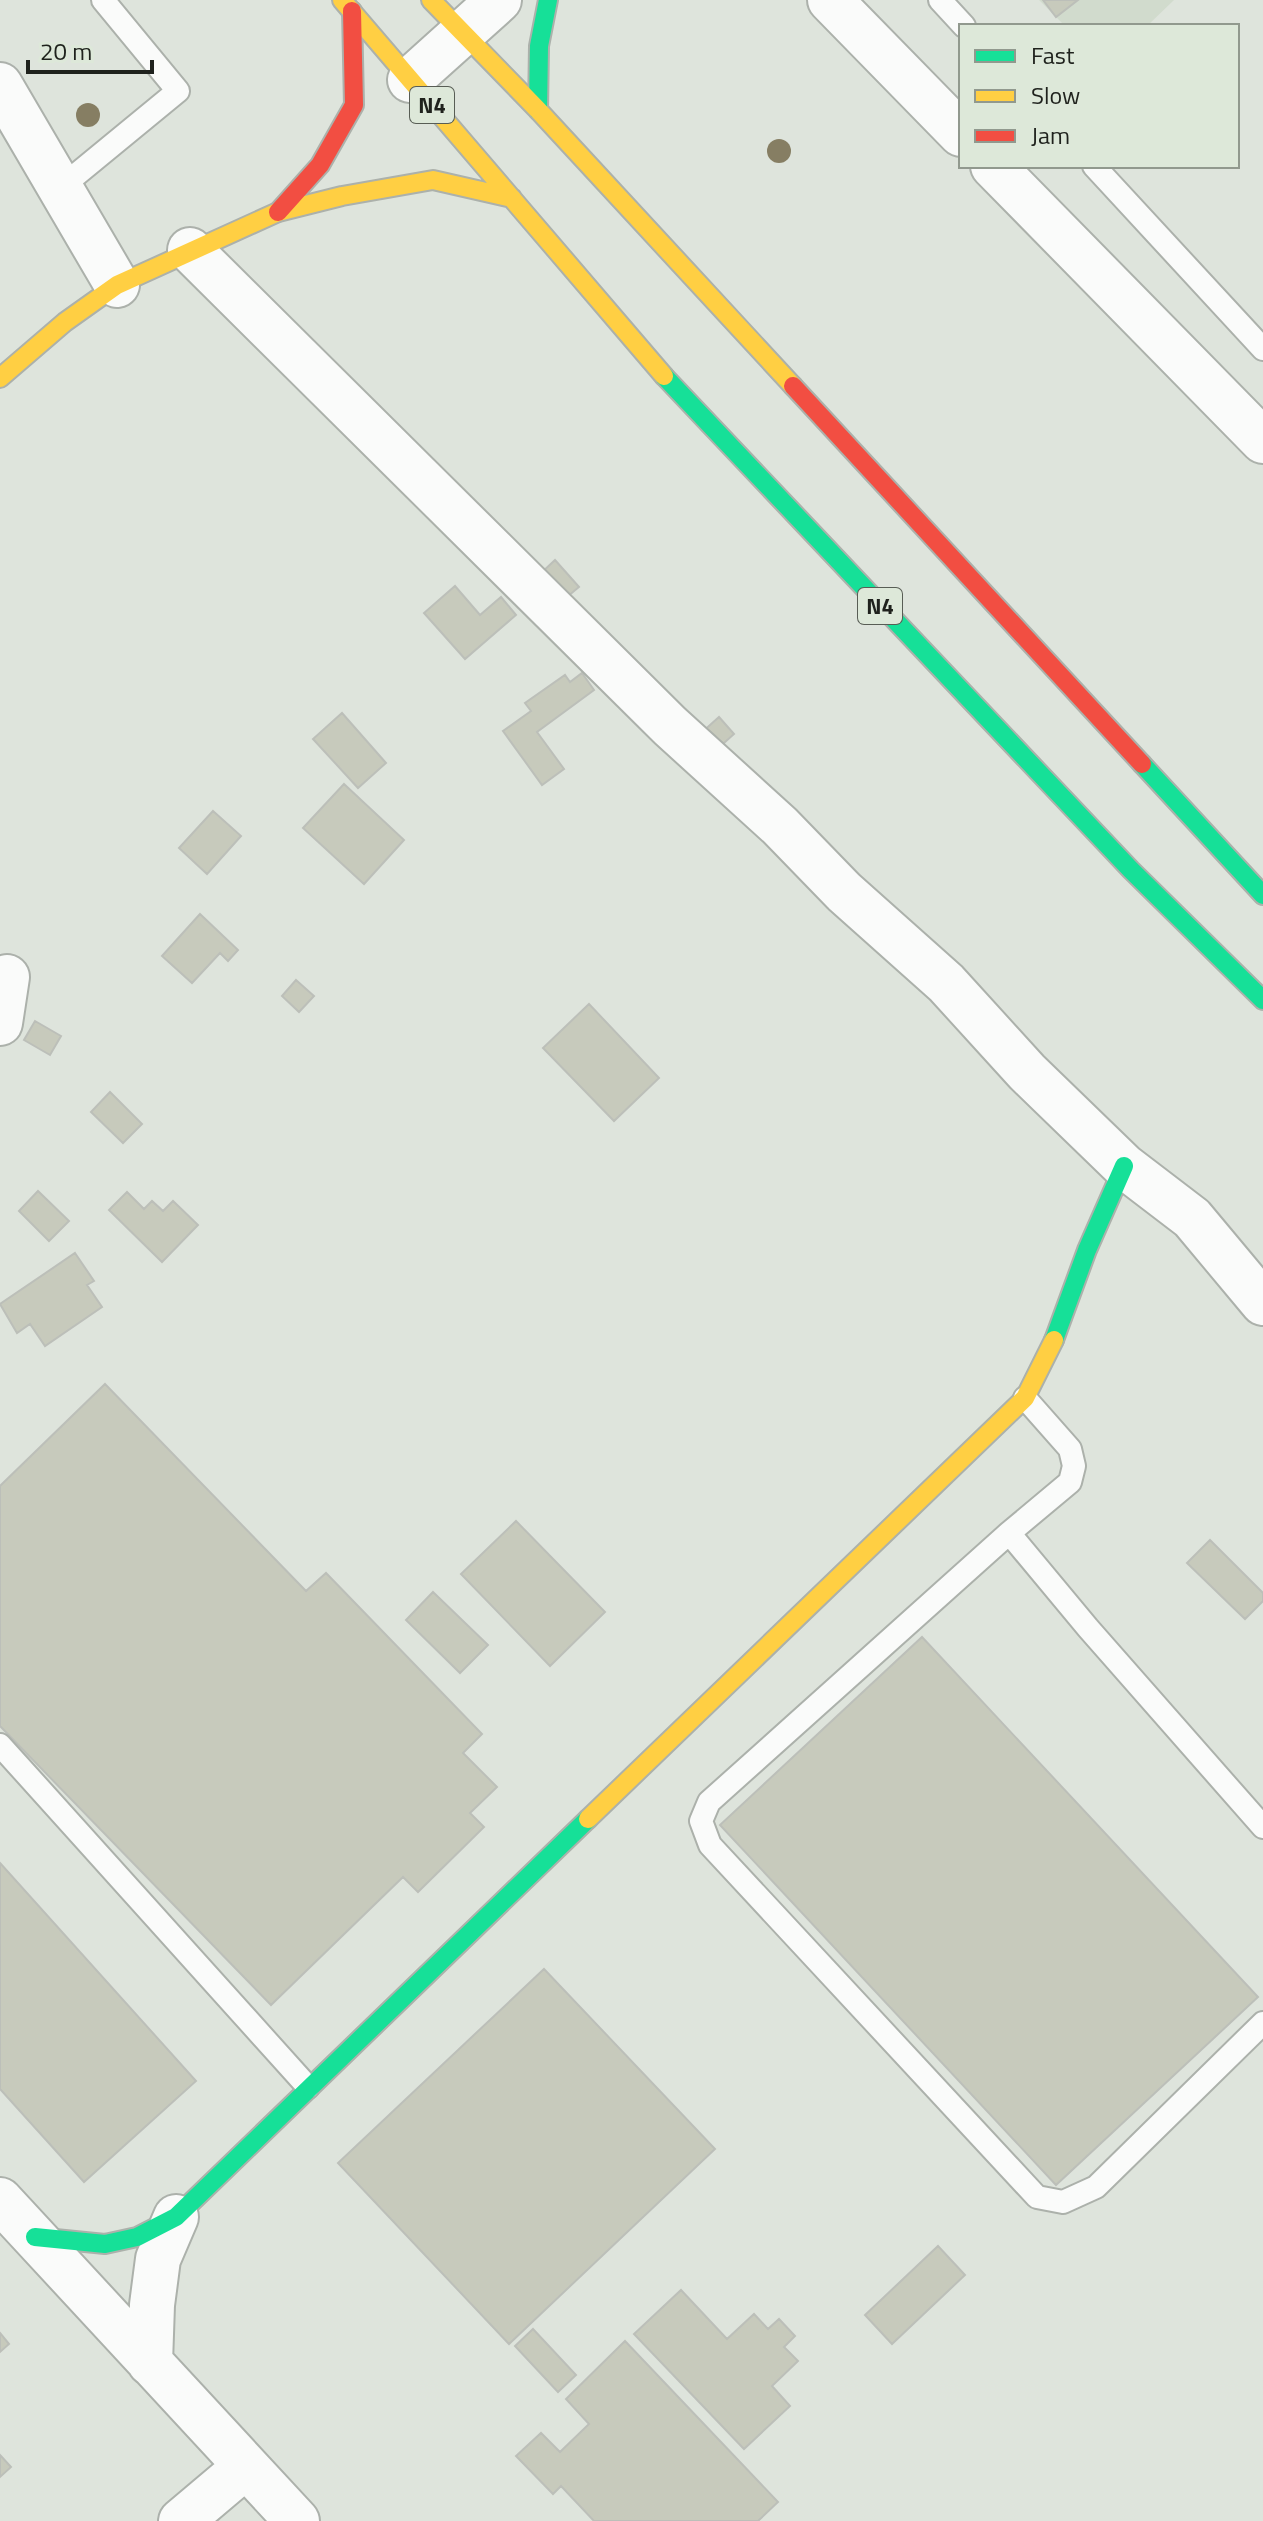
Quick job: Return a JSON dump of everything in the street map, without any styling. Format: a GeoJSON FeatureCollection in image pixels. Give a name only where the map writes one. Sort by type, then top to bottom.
{"type":"FeatureCollection","features":[{"type":"Feature","properties":{"kind":"main road"},"geometry":{"type":"LineString","coordinates":[[431,0],[538,110],[1263,895]]}},
{"type":"Feature","properties":{"kind":"main road"},"geometry":{"type":"LineString","coordinates":[[538,110],[539,46],[548,0]]}},
{"type":"Feature","properties":{"kind":"main road"},"geometry":{"type":"LineString","coordinates":[[278,212],[320,165],[354,105],[347,6]]}},
{"type":"Feature","properties":{"kind":"main road","name":"N4"},"geometry":{"type":"LineString","coordinates":[[347,6],[669,382],[1131,870],[1263,1000]]}},
{"type":"Feature","properties":{"kind":"main road"},"geometry":{"type":"LineString","coordinates":[[0,378],[65,322],[117,285],[278,212],[342,196],[433,180],[512,198]]}},
{"type":"Feature","properties":{"kind":"main road"},"geometry":{"type":"LineString","coordinates":[[35,2237],[105,2244],[137,2237],[176,2217],[1025,1398],[1060,1327],[1087,1250],[1124,1166]]}},
{"type":"Feature","properties":{"kind":"street"},"geometry":{"type":"LineString","coordinates":[[410,80],[499,0]]}},
{"type":"Feature","properties":{"kind":"street"},"geometry":{"type":"LineString","coordinates":[[830,0],[959,132]]}},
{"type":"Feature","properties":{"kind":"street"},"geometry":{"type":"LineString","coordinates":[[0,85],[117,285]]}},
{"type":"Feature","properties":{"kind":"street"},"geometry":{"type":"LineString","coordinates":[[995,168],[1263,441]]}},
{"type":"Feature","properties":{"kind":"street"},"geometry":{"type":"LineString","coordinates":[[190,250],[670,726],[780,826],[844,892],[946,983],[1027,1072],[1124,1166],[1192,1218],[1263,1303]]}},
{"type":"Feature","properties":{"kind":"street"},"geometry":{"type":"LineString","coordinates":[[0,1023],[7,977]]}},
{"type":"Feature","properties":{"kind":"street"},"geometry":{"type":"LineString","coordinates":[[0,2200],[297,2521]]}},
{"type":"Feature","properties":{"kind":"street"},"geometry":{"type":"LineString","coordinates":[[150,2363],[152,2305],[158,2259],[176,2217]]}},
{"type":"Feature","properties":{"kind":"street"},"geometry":{"type":"LineString","coordinates":[[181,2521],[245,2467]]}},
{"type":"Feature","properties":{"kind":"lane"},"geometry":{"type":"LineString","coordinates":[[60,188],[178,91],[103,0]]}},
{"type":"Feature","properties":{"kind":"lane"},"geometry":{"type":"LineString","coordinates":[[940,0],[962,24]]}},
{"type":"Feature","properties":{"kind":"lane"},"geometry":{"type":"LineString","coordinates":[[1096,168],[1263,349]]}},
{"type":"Feature","properties":{"kind":"lane"},"geometry":{"type":"LineString","coordinates":[[1025,1398],[1070,1449],[1074,1466],[1070,1482],[709,1802],[701,1821],[710,1845],[1037,2197],[1063,2202],[1096,2187],[1263,2023]]}},
{"type":"Feature","properties":{"kind":"lane"},"geometry":{"type":"LineString","coordinates":[[1009,1533],[1263,1827]]}},
{"type":"Feature","properties":{"kind":"lane"},"geometry":{"type":"LineString","coordinates":[[0,1745],[308,2087]]}},
{"type":"Feature","properties":{"kind":"shaded area"},"geometry":{"type":"Polygon","coordinates":[[[1039,0],[1174,0],[1149,24],[1063,24],[1039,0]]]}},
{"type":"Feature","properties":{"kind":"building"},"geometry":{"type":"Polygon","coordinates":[[[1043,0],[1078,0],[1056,17],[1043,0]]]}},
{"type":"Feature","properties":{"kind":"building"},"geometry":{"type":"Polygon","coordinates":[[[555,560],[579,587],[562,601],[539,575],[555,560]]]}},
{"type":"Feature","properties":{"kind":"building"},"geometry":{"type":"Polygon","coordinates":[[[455,586],[480,615],[501,597],[516,615],[465,659],[424,613],[455,586]]]}},
{"type":"Feature","properties":{"kind":"building"},"geometry":{"type":"Polygon","coordinates":[[[582,673],[594,690],[537,732],[564,769],[542,785],[503,731],[531,711],[525,703],[565,675],[570,682],[582,673]]]}},
{"type":"Feature","properties":{"kind":"building"},"geometry":{"type":"Polygon","coordinates":[[[342,713],[386,763],[358,788],[313,739],[342,713]]]}},
{"type":"Feature","properties":{"kind":"building"},"geometry":{"type":"Polygon","coordinates":[[[719,717],[734,734],[715,751],[700,734],[719,717]]]}},
{"type":"Feature","properties":{"kind":"building"},"geometry":{"type":"Polygon","coordinates":[[[344,784],[404,840],[364,884],[303,828],[344,784]]]}},
{"type":"Feature","properties":{"kind":"building"},"geometry":{"type":"Polygon","coordinates":[[[213,811],[241,836],[207,874],[179,848],[213,811]]]}},
{"type":"Feature","properties":{"kind":"building"},"geometry":{"type":"Polygon","coordinates":[[[200,914],[238,950],[228,961],[220,953],[192,983],[162,956],[200,914]]]}},
{"type":"Feature","properties":{"kind":"building"},"geometry":{"type":"Polygon","coordinates":[[[296,980],[314,996],[299,1012],[282,996],[296,980]]]}},
{"type":"Feature","properties":{"kind":"building"},"geometry":{"type":"Polygon","coordinates":[[[589,1004],[659,1078],[614,1121],[543,1048],[589,1004]]]}},
{"type":"Feature","properties":{"kind":"building"},"geometry":{"type":"Polygon","coordinates":[[[35,1021],[61,1036],[50,1055],[24,1040],[35,1021]]]}},
{"type":"Feature","properties":{"kind":"building"},"geometry":{"type":"Polygon","coordinates":[[[110,1092],[142,1124],[123,1143],[91,1112],[110,1092]]]}},
{"type":"Feature","properties":{"kind":"building"},"geometry":{"type":"Polygon","coordinates":[[[38,1191],[69,1221],[49,1241],[19,1211],[38,1191]]]}},
{"type":"Feature","properties":{"kind":"building"},"geometry":{"type":"Polygon","coordinates":[[[127,1192],[144,1209],[152,1201],[163,1211],[173,1201],[198,1225],[162,1262],[109,1210],[127,1192]]]}},
{"type":"Feature","properties":{"kind":"building"},"geometry":{"type":"Polygon","coordinates":[[[75,1253],[94,1281],[87,1285],[102,1307],[45,1346],[30,1324],[17,1333],[0,1304],[75,1253]]]}},
{"type":"Feature","properties":{"kind":"building"},"geometry":{"type":"Polygon","coordinates":[[[105,1384],[306,1591],[326,1573],[482,1734],[463,1753],[497,1787],[470,1813],[484,1827],[418,1892],[403,1877],[271,2005],[0,1726],[0,1486],[105,1384]]]}},
{"type":"Feature","properties":{"kind":"building"},"geometry":{"type":"Polygon","coordinates":[[[516,1521],[605,1612],[550,1666],[461,1574],[516,1521]]]}},
{"type":"Feature","properties":{"kind":"building"},"geometry":{"type":"Polygon","coordinates":[[[1210,1540],[1263,1593],[1263,1601],[1245,1619],[1187,1563],[1210,1540]]]}},
{"type":"Feature","properties":{"kind":"building"},"geometry":{"type":"Polygon","coordinates":[[[433,1592],[488,1645],[460,1673],[406,1620],[433,1592]]]}},
{"type":"Feature","properties":{"kind":"building"},"geometry":{"type":"Polygon","coordinates":[[[922,1637],[1258,1997],[1056,2185],[720,1825],[922,1637]]]}},
{"type":"Feature","properties":{"kind":"building"},"geometry":{"type":"Polygon","coordinates":[[[0,1863],[196,2081],[84,2182],[0,2089],[0,1863]]]}},
{"type":"Feature","properties":{"kind":"building"},"geometry":{"type":"Polygon","coordinates":[[[544,1969],[715,2149],[509,2344],[338,2163],[544,1969]]]}},
{"type":"Feature","properties":{"kind":"building"},"geometry":{"type":"Polygon","coordinates":[[[938,2246],[965,2275],[892,2344],[865,2315],[938,2246]]]}},
{"type":"Feature","properties":{"kind":"building"},"geometry":{"type":"Polygon","coordinates":[[[681,2290],[727,2339],[754,2314],[768,2329],[779,2319],[795,2336],[784,2347],[798,2361],[772,2386],[790,2406],[744,2449],[634,2334],[681,2290]]]}},
{"type":"Feature","properties":{"kind":"building"},"geometry":{"type":"Polygon","coordinates":[[[533,2329],[576,2375],[558,2392],[515,2346],[533,2329]]]}},
{"type":"Feature","properties":{"kind":"building"},"geometry":{"type":"Polygon","coordinates":[[[0,2333],[9,2344],[0,2352],[0,2333]]]}},
{"type":"Feature","properties":{"kind":"building"},"geometry":{"type":"Polygon","coordinates":[[[625,2341],[778,2502],[758,2521],[594,2521],[561,2486],[553,2494],[516,2456],[541,2433],[560,2452],[589,2424],[566,2399],[625,2341]]]}},
{"type":"Feature","properties":{"kind":"building"},"geometry":{"type":"Polygon","coordinates":[[[0,2455],[11,2467],[0,2477],[0,2455]]]}},
{"type":"Feature","properties":{"kind":"traffic: fast"},"geometry":{"type":"LineString","coordinates":[[538,110],[539,46],[548,0]]}},
{"type":"Feature","properties":{"kind":"traffic: fast"},"geometry":{"type":"LineString","coordinates":[[664,376],[1131,870],[1263,1000]]}},
{"type":"Feature","properties":{"kind":"traffic: fast"},"geometry":{"type":"LineString","coordinates":[[1142,764],[1263,895]]}},
{"type":"Feature","properties":{"kind":"traffic: fast"},"geometry":{"type":"LineString","coordinates":[[1054,1340],[1087,1250],[1124,1166]]}},
{"type":"Feature","properties":{"kind":"traffic: fast"},"geometry":{"type":"LineString","coordinates":[[35,2237],[105,2244],[137,2237],[176,2217],[588,1819]]}},
{"type":"Feature","properties":{"kind":"traffic: slow"},"geometry":{"type":"LineString","coordinates":[[342,0],[664,376]]}},
{"type":"Feature","properties":{"kind":"traffic: slow"},"geometry":{"type":"LineString","coordinates":[[431,0],[538,110],[793,386]]}},
{"type":"Feature","properties":{"kind":"traffic: slow"},"geometry":{"type":"LineString","coordinates":[[0,378],[65,322],[117,285],[278,212],[342,196],[433,180],[512,198]]}},
{"type":"Feature","properties":{"kind":"traffic: slow"},"geometry":{"type":"LineString","coordinates":[[588,1819],[1025,1398],[1054,1340]]}},
{"type":"Feature","properties":{"kind":"traffic: jam"},"geometry":{"type":"LineString","coordinates":[[278,212],[320,165],[354,105],[352,11]]}},
{"type":"Feature","properties":{"kind":"traffic: jam"},"geometry":{"type":"LineString","coordinates":[[793,386],[1142,764]]}}]}
